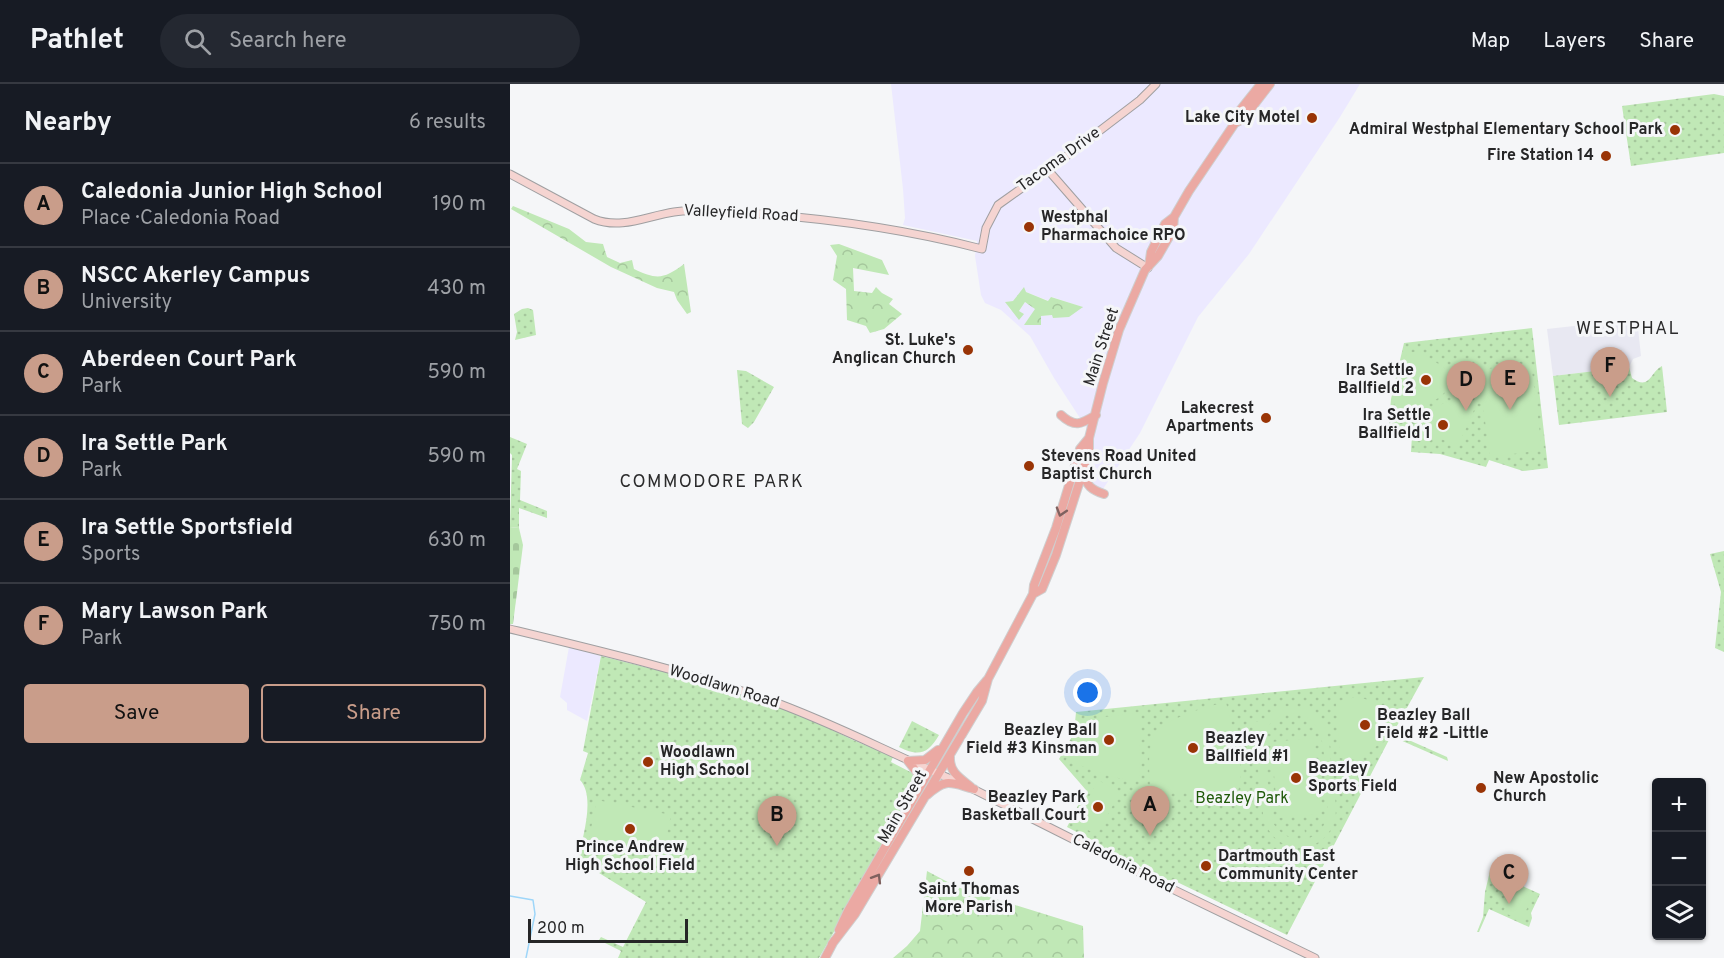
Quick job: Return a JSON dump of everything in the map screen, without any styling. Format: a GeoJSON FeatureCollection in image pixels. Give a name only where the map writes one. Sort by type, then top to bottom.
{"type":"FeatureCollection","features":[{"type":"Feature","properties":{"kind":"main road","name":"Main Street"},"geometry":{"type":"LineString","coordinates":[[1033,594],[1042,589],[1056,555],[1089,451],[1089,438],[1119,330],[1138,284],[1173,230],[1174,218],[1189,191],[1235,123],[1237,114],[1261,84]]}},
{"type":"Feature","properties":{"kind":"main road","name":"Main Street"},"geometry":{"type":"LineString","coordinates":[[1235,123],[1243,119],[1270,84]]}},
{"type":"Feature","properties":{"kind":"main road"},"geometry":{"type":"LineString","coordinates":[[1061,415],[1071,423],[1079,424],[1096,415]]}},
{"type":"Feature","properties":{"kind":"main road","name":"Main Street"},"geometry":{"type":"LineString","coordinates":[[832,944],[861,904],[920,802],[944,746],[977,692],[988,679],[1017,629],[1033,594],[1034,585],[1056,528],[1080,449],[1089,438]]}},
{"type":"Feature","properties":{"kind":"main road"},"geometry":{"type":"LineString","coordinates":[[1083,471],[1089,486],[1104,494]]}},
{"type":"Feature","properties":{"kind":"main road","name":"Main Street"},"geometry":{"type":"LineString","coordinates":[[825,958],[848,911],[918,792],[950,755],[982,701],[988,679]]}},
{"type":"Feature","properties":{"kind":"main road"},"geometry":{"type":"LineString","coordinates":[[908,761],[926,760],[944,746]]}},
{"type":"Feature","properties":{"kind":"main road"},"geometry":{"type":"LineString","coordinates":[[950,755],[950,765],[953,771],[974,789]]}},
{"type":"Feature","properties":{"kind":"main road"},"geometry":{"type":"LineString","coordinates":[[908,761],[919,776],[918,792]]}},
{"type":"Feature","properties":{"kind":"main road"},"geometry":{"type":"LineString","coordinates":[[920,802],[944,782],[974,789]]}},
{"type":"Feature","properties":{"kind":"street","name":"Tacoma Drive"},"geometry":{"type":"LineString","coordinates":[[982,249],[987,225],[998,205],[1140,100],[1156,84]]}},
{"type":"Feature","properties":{"kind":"street"},"geometry":{"type":"LineString","coordinates":[[1048,170],[1116,248],[1148,268]]}},
{"type":"Feature","properties":{"kind":"street","name":"Valleyfield Road"},"geometry":{"type":"LineString","coordinates":[[510,174],[607,224],[623,224],[678,211],[807,217],[871,225],[982,249]]}},
{"type":"Feature","properties":{"kind":"street","name":"Woodlawn Road"},"geometry":{"type":"LineString","coordinates":[[510,629],[648,664],[769,700],[854,735],[934,772]]}},
{"type":"Feature","properties":{"kind":"street","name":"Caledonia Road"},"geometry":{"type":"LineString","coordinates":[[934,772],[974,789],[1164,885],[1316,958]]}},
{"type":"Feature","properties":{"kind":"shaded area"},"geometry":{"type":"Polygon","coordinates":[[[891,84],[1360,84],[1249,254],[1198,317],[1140,433],[1101,492],[1089,480],[1093,438],[1030,336],[1001,310],[985,303],[981,295],[975,256],[977,241],[903,225],[905,218],[891,84]],[[1026,292],[1013,301],[1006,302],[1010,310],[1024,314],[1019,311],[1025,302],[1036,309],[1024,325],[1040,316],[1053,315],[1053,318],[1082,307],[1052,297],[1049,301],[1026,292]]]}},
{"type":"Feature","properties":{"kind":"shaded area"},"geometry":{"type":"Polygon","coordinates":[[[1637,319],[1641,356],[1633,359],[1629,367],[1553,376],[1547,329],[1637,319]]]}},
{"type":"Feature","properties":{"kind":"shaded area"},"geometry":{"type":"Polygon","coordinates":[[[569,647],[601,656],[587,721],[567,710],[567,703],[560,697],[569,647]]]}},
{"type":"Feature","properties":{"kind":"green space","name":"Admiral Westphal Elementary School Park"},"geometry":{"type":"Polygon","coordinates":[[[1714,94],[1724,96],[1724,153],[1631,166],[1622,106],[1714,94]]]}},
{"type":"Feature","properties":{"kind":"green space"},"geometry":{"type":"Polygon","coordinates":[[[513,206],[569,229],[586,242],[603,244],[607,257],[620,263],[632,260],[634,269],[649,275],[665,275],[684,264],[691,312],[687,314],[674,292],[657,288],[611,267],[511,209],[513,206]]]}},
{"type":"Feature","properties":{"kind":"green space"},"geometry":{"type":"Polygon","coordinates":[[[839,244],[882,260],[889,275],[853,268],[854,291],[872,293],[876,287],[893,299],[889,304],[902,314],[884,329],[870,333],[866,326],[847,320],[846,289],[833,280],[837,256],[830,245],[839,244]]]}},
{"type":"Feature","properties":{"kind":"green space"},"geometry":{"type":"Polygon","coordinates":[[[1024,287],[1026,292],[1048,301],[1051,297],[1083,307],[1069,317],[1041,316],[1041,325],[1024,325],[1035,309],[1025,302],[1019,311],[1024,314],[1019,320],[1005,302],[1013,301],[1024,287]]]}},
{"type":"Feature","properties":{"kind":"green space"},"geometry":{"type":"Polygon","coordinates":[[[528,308],[533,310],[536,335],[515,340],[517,332],[514,314],[528,308]]]}},
{"type":"Feature","properties":{"kind":"green space"},"geometry":{"type":"Polygon","coordinates":[[[1532,328],[1548,468],[1523,471],[1489,460],[1486,467],[1440,454],[1411,452],[1412,435],[1388,435],[1391,399],[1404,343],[1532,328]]]}},
{"type":"Feature","properties":{"kind":"green space","name":"Ira Settle Ballfield 2"},"geometry":{"type":"Polygon","coordinates":[[[1419,351],[1455,375],[1451,384],[1439,398],[1431,402],[1414,407],[1394,407],[1402,359],[1409,353],[1419,351]]]}},
{"type":"Feature","properties":{"kind":"green space"},"geometry":{"type":"Polygon","coordinates":[[[1531,363],[1542,450],[1490,457],[1478,370],[1531,363]]]}},
{"type":"Feature","properties":{"kind":"green space"},"geometry":{"type":"Polygon","coordinates":[[[1662,366],[1667,412],[1559,425],[1553,376],[1629,367],[1632,378],[1643,382],[1662,366]]]}},
{"type":"Feature","properties":{"kind":"green space","name":"COMMODORE PARK"},"geometry":{"type":"Polygon","coordinates":[[[737,370],[746,371],[774,387],[754,422],[748,428],[742,424],[737,370]]]}},
{"type":"Feature","properties":{"kind":"green space","name":"Ira Settle Ballfield 1"},"geometry":{"type":"Polygon","coordinates":[[[1451,400],[1465,402],[1475,408],[1461,439],[1455,444],[1419,429],[1422,418],[1426,414],[1451,400]]]}},
{"type":"Feature","properties":{"kind":"green space"},"geometry":{"type":"Polygon","coordinates":[[[510,437],[527,444],[517,469],[521,471],[520,500],[547,511],[547,518],[519,508],[519,528],[510,527],[512,455],[510,437]]]}},
{"type":"Feature","properties":{"kind":"green space"},"geometry":{"type":"Polygon","coordinates":[[[510,527],[519,528],[523,545],[513,624],[510,624],[510,527]]]}},
{"type":"Feature","properties":{"kind":"green space"},"geometry":{"type":"Polygon","coordinates":[[[1724,551],[1724,652],[1715,648],[1721,592],[1710,554],[1724,551]]]}},
{"type":"Feature","properties":{"kind":"green space"},"geometry":{"type":"Polygon","coordinates":[[[601,656],[764,697],[893,757],[891,762],[922,778],[819,958],[618,958],[621,951],[599,940],[601,937],[623,947],[646,902],[578,860],[587,818],[587,797],[585,787],[580,780],[588,753],[583,751],[601,656]]]}},
{"type":"Feature","properties":{"kind":"green space","name":"Beazley Park"},"geometry":{"type":"Polygon","coordinates":[[[1424,677],[1393,733],[1447,757],[1448,761],[1391,736],[1287,935],[1177,882],[1175,884],[1099,846],[1100,844],[1067,827],[1086,790],[1059,759],[1074,733],[1076,712],[1424,677]]]}},
{"type":"Feature","properties":{"kind":"green space","name":"Beazley Ball Field #2 -Little"},"geometry":{"type":"Polygon","coordinates":[[[1359,697],[1373,702],[1383,710],[1397,733],[1355,760],[1340,758],[1336,702],[1359,697]]]}},
{"type":"Feature","properties":{"kind":"green space","name":"Beazley Ballfield #1"},"geometry":{"type":"Polygon","coordinates":[[[1226,702],[1240,764],[1241,777],[1235,796],[1150,791],[1150,752],[1156,733],[1184,715],[1226,702]]]}},
{"type":"Feature","properties":{"kind":"green space"},"geometry":{"type":"Polygon","coordinates":[[[1289,706],[1305,708],[1313,712],[1324,725],[1329,742],[1335,797],[1336,809],[1333,825],[1325,837],[1315,844],[1302,847],[1289,846],[1278,840],[1268,830],[1263,814],[1253,722],[1262,722],[1276,710],[1289,706]],[[1292,713],[1271,723],[1265,733],[1263,745],[1273,823],[1286,835],[1303,839],[1300,820],[1303,820],[1306,839],[1319,831],[1327,819],[1325,765],[1322,742],[1317,727],[1303,715],[1292,713]]]}},
{"type":"Feature","properties":{"kind":"green space","name":"Beazley Ball Field #3 Kinsman"},"geometry":{"type":"Polygon","coordinates":[[[1141,712],[1139,777],[1135,782],[1106,775],[1066,760],[1090,719],[1141,712]]]}},
{"type":"Feature","properties":{"kind":"green space"},"geometry":{"type":"Polygon","coordinates":[[[912,721],[939,735],[927,750],[918,753],[899,747],[912,721]]]}},
{"type":"Feature","properties":{"kind":"green space","name":"Beazley Sports Field"},"geometry":{"type":"Polygon","coordinates":[[[1313,738],[1321,814],[1278,818],[1271,742],[1313,738]]]}},
{"type":"Feature","properties":{"kind":"green space","name":"Beazley Park Basketball Court"},"geometry":{"type":"Polygon","coordinates":[[[1098,780],[1120,792],[1097,835],[1075,823],[1098,780]]]}},
{"type":"Feature","properties":{"kind":"green space","name":"Prince Andrew High School Field"},"geometry":{"type":"Polygon","coordinates":[[[597,800],[671,815],[662,858],[588,843],[597,800]]]}},
{"type":"Feature","properties":{"kind":"green space"},"geometry":{"type":"Polygon","coordinates":[[[927,871],[957,887],[1083,926],[1084,958],[893,958],[920,931],[927,871]]]}},
{"type":"Feature","properties":{"kind":"green space"},"geometry":{"type":"Polygon","coordinates":[[[1490,871],[1540,894],[1531,913],[1529,927],[1489,909],[1477,932],[1483,917],[1490,871]]]}},
{"type":"Feature","properties":{"kind":"green space"},"geometry":{"type":"Polygon","coordinates":[[[1516,885],[1534,894],[1521,921],[1503,912],[1516,885]]]}},
{"type":"Feature","properties":{"kind":"waterway"},"geometry":{"type":"LineString","coordinates":[[510,896],[533,900],[535,914],[526,958]]}},
{"type":"Feature","properties":{"kind":"place","name":"Lake City Motel"},"geometry":{"type":"Point","coordinates":[1312,118]}},
{"type":"Feature","properties":{"kind":"place","name":"Admiral Westphal Elementary School Park"},"geometry":{"type":"Point","coordinates":[1675,130]}},
{"type":"Feature","properties":{"kind":"place","name":"Fire Station 14"},"geometry":{"type":"Point","coordinates":[1606,156]}},
{"type":"Feature","properties":{"kind":"place","name":"Westphal Pharmachoice RPO"},"geometry":{"type":"Point","coordinates":[1029,227]}},
{"type":"Feature","properties":{"kind":"place","name":"St. Luke's Anglican Church"},"geometry":{"type":"Point","coordinates":[968,350]}},
{"type":"Feature","properties":{"kind":"place","name":"Ira Settle Ballfield 2"},"geometry":{"type":"Point","coordinates":[1426,380]}},
{"type":"Feature","properties":{"kind":"place","name":"Mary Lawson Park"},"geometry":{"type":"Point","coordinates":[1610,397]}},
{"type":"Feature","properties":{"kind":"place","name":"Ira Settle Sportsfield"},"geometry":{"type":"Point","coordinates":[1510,410]}},
{"type":"Feature","properties":{"kind":"place","name":"Ira Settle Park"},"geometry":{"type":"Point","coordinates":[1466,411]}},
{"type":"Feature","properties":{"kind":"place","name":"Lakecrest Apartments"},"geometry":{"type":"Point","coordinates":[1266,418]}},
{"type":"Feature","properties":{"kind":"place","name":"Ira Settle Ballfield 1"},"geometry":{"type":"Point","coordinates":[1443,425]}},
{"type":"Feature","properties":{"kind":"place","name":"Stevens Road United Baptist Church"},"geometry":{"type":"Point","coordinates":[1029,466]}},
{"type":"Feature","properties":{"kind":"place","name":"Beazley Ball Field #2 -Little"},"geometry":{"type":"Point","coordinates":[1365,725]}},
{"type":"Feature","properties":{"kind":"place","name":"Beazley Ball Field #3 Kinsman"},"geometry":{"type":"Point","coordinates":[1109,740]}},
{"type":"Feature","properties":{"kind":"place","name":"Beazley Ballfield #1"},"geometry":{"type":"Point","coordinates":[1193,748]}},
{"type":"Feature","properties":{"kind":"place","name":"Woodlawn High School"},"geometry":{"type":"Point","coordinates":[648,762]}},
{"type":"Feature","properties":{"kind":"place","name":"Beazley Sports Field"},"geometry":{"type":"Point","coordinates":[1296,778]}},
{"type":"Feature","properties":{"kind":"place","name":"New Apostolic Church"},"geometry":{"type":"Point","coordinates":[1481,788]}},
{"type":"Feature","properties":{"kind":"place","name":"Beazley Park Basketball Court"},"geometry":{"type":"Point","coordinates":[1098,807]}},
{"type":"Feature","properties":{"kind":"place","name":"Prince Andrew High School Field"},"geometry":{"type":"Point","coordinates":[630,829]}},
{"type":"Feature","properties":{"kind":"place","name":"Caledonia Junior High School"},"geometry":{"type":"Point","coordinates":[1150,836]}},
{"type":"Feature","properties":{"kind":"place","name":"NSCC Akerley Campus"},"geometry":{"type":"Point","coordinates":[777,846]}},
{"type":"Feature","properties":{"kind":"place","name":"Dartmouth East Community Center"},"geometry":{"type":"Point","coordinates":[1206,866]}},
{"type":"Feature","properties":{"kind":"place","name":"Saint Thomas More Parish"},"geometry":{"type":"Point","coordinates":[969,871]}},
{"type":"Feature","properties":{"kind":"place","name":"Aberdeen Court Park"},"geometry":{"type":"Point","coordinates":[1509,904]}},
{"type":"Feature","properties":{"kind":"district","name":"WESTPHAL"},"geometry":{"type":"Point","coordinates":[1628,329]}},
{"type":"Feature","properties":{"kind":"district","name":"COMMODORE PARK"},"geometry":{"type":"Point","coordinates":[712,482]}}]}
